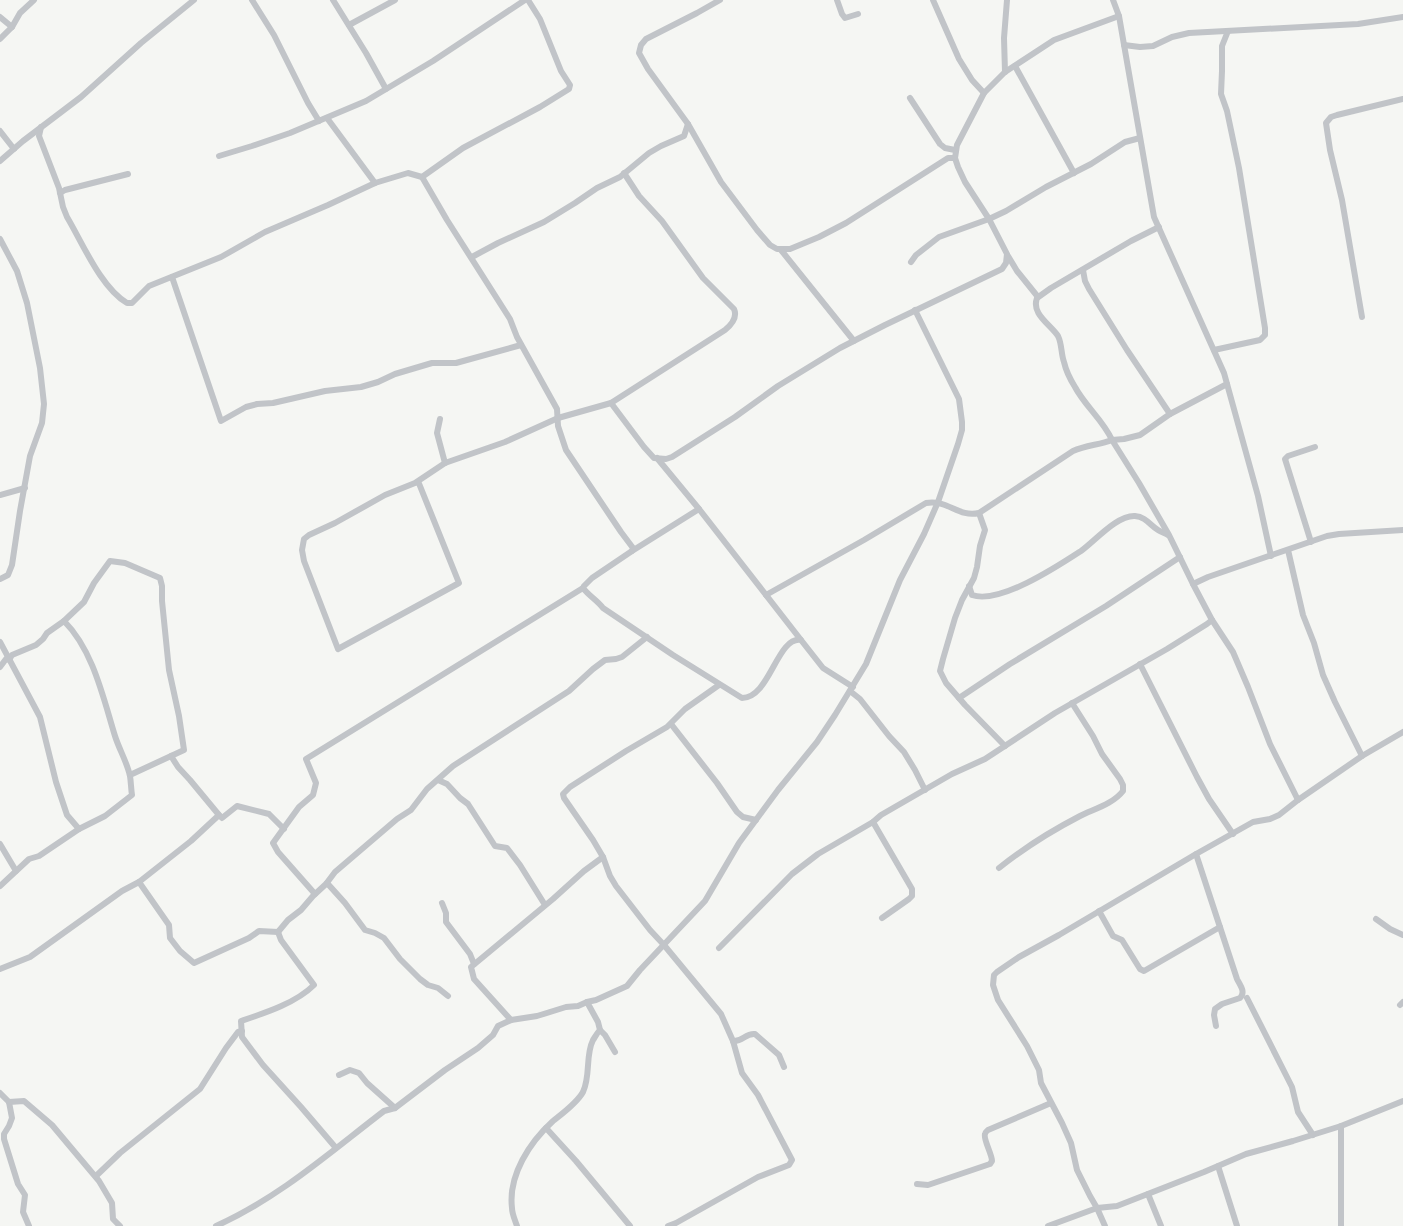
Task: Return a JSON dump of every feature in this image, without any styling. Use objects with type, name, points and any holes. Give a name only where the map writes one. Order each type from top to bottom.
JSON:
[{"type":"street","points":[[0,39],[12,27],[20,13],[34,0]]},
{"type":"street","points":[[0,161],[14,149],[36,135],[41,127],[81,97],[134,49],[194,0]]},
{"type":"street","points":[[252,0],[274,35],[319,121]]},
{"type":"street","points":[[333,0],[386,89]]},
{"type":"street","points":[[349,24],[395,0]]},
{"type":"street","points":[[36,135],[61,190],[63,208],[67,217],[97,270],[113,293],[127,303],[132,303],[150,286],[221,257],[265,232],[375,183],[408,174],[422,177],[463,148],[540,107],[570,88],[570,85],[561,71],[540,19],[527,0],[433,61],[366,101],[266,142],[219,156]]},
{"type":"street","points":[[837,0],[845,18],[858,14]]},
{"type":"street","points":[[933,0],[959,59],[972,80],[984,92]]},
{"type":"street","points":[[1005,72],[1006,0]]},
{"type":"street","points":[[1113,0],[1119,16],[1154,217],[1224,373],[1258,496],[1271,556]]},
{"type":"street","points":[[715,1],[697,13],[646,39],[640,48],[640,56],[688,124],[721,182],[757,230],[773,247],[781,250],[790,249],[826,234],[948,158],[955,158]]},
{"type":"street","points":[[1038,296],[1017,271],[989,219],[965,182],[955,158],[955,150],[984,92],[1005,72],[1059,38],[1119,16]]},
{"type":"street","points":[[0,17],[12,27]]},
{"type":"street","points":[[1124,45],[1140,48],[1153,46],[1189,33],[1358,24],[1403,17]]},
{"type":"street","points":[[1214,350],[1260,340],[1265,335],[1239,168],[1227,111],[1220,94],[1222,46],[1228,31]]},
{"type":"street","points":[[1213,32],[1222,46]]},
{"type":"street","points":[[1015,66],[1074,173]]},
{"type":"street","points":[[910,98],[940,144],[945,148],[955,150]]},
{"type":"street","points":[[1362,317],[1342,200],[1330,150],[1326,123],[1331,117],[1336,115],[1403,99]]},
{"type":"street","points":[[328,118],[375,183]]},
{"type":"street","points":[[472,257],[544,222],[575,204],[597,188],[624,173],[649,153],[684,136],[688,124]]},
{"type":"street","points":[[0,131],[14,149]]},
{"type":"street","points":[[684,136],[700,146]]},
{"type":"street","points":[[911,262],[916,255],[939,237],[1006,211],[1046,186],[1091,164],[1125,142],[1140,138]]},
{"type":"street","points":[[418,481],[459,583],[338,649],[304,561],[302,550],[304,539],[380,498],[418,481],[445,463],[505,442],[558,418],[611,403],[725,330],[734,318],[734,309],[703,278],[662,221],[639,196],[624,173]]},
{"type":"street","points":[[61,190],[128,174]]},
{"type":"street","points":[[422,177],[446,220],[472,257],[510,319],[521,345],[557,409],[558,426],[566,450],[633,548],[632,551]]},
{"type":"street","points":[[1159,227],[1131,241],[1038,296],[1036,310],[1058,336],[1064,362],[1074,386],[1104,426],[1139,483],[1169,535],[1212,620],[1232,652],[1270,744],[1298,800]]},
{"type":"street","points":[[0,239],[17,271],[27,304],[40,368],[44,404],[42,423],[30,456],[12,565],[8,575],[0,579]]},
{"type":"street","points":[[781,250],[854,341]]},
{"type":"street","points":[[611,403],[654,458],[666,459],[672,457],[778,386],[854,341],[1002,269],[1006,263],[1007,254]]},
{"type":"street","points":[[1002,269],[1017,271]]},
{"type":"street","points":[[1083,270],[1084,281],[1088,289],[1170,414]]},
{"type":"street","points":[[172,277],[221,421],[246,407],[257,404],[273,403],[325,391],[361,387],[432,363],[456,363],[521,345]]},
{"type":"street","points":[[216,1226],[260,1204],[289,1185],[384,1111],[395,1108],[445,1070],[478,1048],[493,1035],[498,1026],[511,1020],[578,1006],[627,986],[705,901],[739,843],[817,742],[852,689],[866,664],[900,580],[938,502],[958,444],[962,422],[959,399],[915,310]]},
{"type":"street","points":[[766,595],[926,503],[938,502],[963,513],[979,513],[1073,451],[1082,447],[1100,445],[1112,440],[1124,439],[1140,434],[1170,414],[1227,384]]},
{"type":"street","points":[[440,419],[437,433],[445,463]]},
{"type":"street","points":[[1311,542],[1285,459],[1288,456],[1315,447]]},
{"type":"street","points":[[657,458],[824,668],[852,689],[904,752],[916,770],[925,790]]},
{"type":"street","points":[[0,495],[25,488]]},
{"type":"street","points":[[932,512],[948,506]]},
{"type":"street","points":[[315,894],[278,852],[273,843],[299,807],[313,794],[316,783],[306,759],[583,588],[592,578],[699,509]]},
{"type":"street","points":[[979,513],[984,527],[984,534],[977,567],[955,618],[940,671],[946,683],[1005,746]]},
{"type":"street","points":[[969,586],[972,595],[992,596],[1032,581],[1081,551],[1126,517],[1144,518],[1157,530],[1169,535]]},
{"type":"street","points":[[1193,584],[1208,576],[1339,534],[1403,530]]},
{"type":"street","points":[[1288,550],[1303,615],[1314,643],[1323,675],[1362,756]]},
{"type":"street","points":[[959,698],[1010,664],[1106,606],[1180,557]]},
{"type":"street","points":[[0,667],[12,655],[36,645],[84,602],[110,561],[125,563],[143,569],[160,578],[169,670],[184,750],[130,775]]},
{"type":"street","points":[[583,588],[603,608],[742,698],[749,698],[757,692],[788,645],[795,640],[801,640]]},
{"type":"street","points":[[719,948],[748,917],[799,869],[818,854],[952,774],[985,759],[1072,703],[1167,649],[1212,620]]},
{"type":"street","points":[[0,886],[29,859],[39,856],[79,829],[105,816],[132,795],[130,775],[116,741],[90,661],[78,638],[64,621]]},
{"type":"street","points":[[278,932],[288,920],[328,883],[335,872],[411,810],[427,789],[453,766],[569,691],[605,660],[616,660],[622,657],[647,637]]},
{"type":"street","points":[[0,642],[40,717],[56,782],[67,815],[79,829]]},
{"type":"street","points":[[1140,664],[1196,777],[1233,834]]},
{"type":"street","points":[[668,1226],[758,1177],[789,1165],[792,1160],[758,1095],[742,1073],[733,1041],[718,1008],[638,916],[613,881],[603,857],[593,840],[563,796],[564,792],[671,724],[685,710],[719,684]]},
{"type":"street","points":[[999,868],[1039,839],[1117,797],[1123,791],[1120,779],[1102,754],[1072,703]]},
{"type":"street","points":[[671,724],[737,812],[743,818],[756,820]]},
{"type":"street","points":[[1105,1226],[1077,1170],[1071,1143],[1042,1083],[1039,1070],[1027,1046],[998,1000],[993,985],[994,975],[1019,957],[1253,822],[1270,819],[1279,815],[1362,756],[1403,732]]},
{"type":"street","points":[[171,756],[178,767],[222,818],[237,806],[269,814],[284,829]]},
{"type":"street","points":[[438,780],[447,784],[454,793],[468,804],[495,846],[506,848],[520,865],[546,905]]},
{"type":"street","points":[[0,970],[30,956],[122,891],[139,882],[219,815]]},
{"type":"street","points":[[874,822],[912,889],[910,899],[882,918]]},
{"type":"street","points":[[0,844],[16,871]]},
{"type":"street","points":[[1196,854],[1243,992],[1240,998],[1222,1004],[1215,1010],[1216,1026]]},
{"type":"street","points":[[511,1020],[474,979],[471,967],[603,857]]},
{"type":"street","points":[[139,882],[169,925],[170,938],[180,951],[194,963],[250,938],[259,930],[278,932]]},
{"type":"street","points":[[328,883],[365,930],[384,938],[400,959],[420,979],[433,988],[438,988],[448,996]]},
{"type":"street","points":[[442,903],[446,914],[446,922],[470,954],[474,964]]},
{"type":"street","points":[[1098,911],[1113,936],[1122,940],[1140,969],[1144,972],[1220,927]]},
{"type":"street","points":[[1376,919],[1403,935]]},
{"type":"street","points":[[278,932],[281,940],[314,985],[306,993],[298,997],[265,1013],[241,1021],[242,1036],[263,1065],[336,1148]]},
{"type":"street","points":[[1247,998],[1292,1088],[1298,1112],[1313,1135]]},
{"type":"street","points":[[587,1002],[598,1022],[600,1030],[615,1052]]},
{"type":"street","points":[[517,1226],[512,1210],[511,1194],[514,1178],[529,1148],[538,1135],[582,1094],[587,1081],[592,1041],[600,1030]]},
{"type":"street","points":[[96,1176],[120,1153],[200,1089],[226,1048],[238,1032],[242,1031]]},
{"type":"street","points":[[733,1041],[739,1041],[749,1034],[755,1034],[779,1055],[784,1066]]},
{"type":"street","points":[[339,1075],[350,1070],[359,1073],[367,1083],[395,1108]]},
{"type":"street","points":[[0,1093],[9,1102],[12,1118],[4,1134],[4,1139],[18,1184],[25,1195],[23,1212],[29,1226]]},
{"type":"street","points":[[9,1102],[24,1101],[52,1125],[96,1176],[112,1203],[113,1219],[120,1226]]},
{"type":"street","points":[[1048,1226],[1097,1208],[1117,1206],[1246,1154],[1293,1142],[1342,1126],[1403,1101]]},
{"type":"street","points":[[918,1184],[928,1185],[990,1164],[992,1156],[985,1138],[988,1130],[1052,1103]]},
{"type":"street","points":[[1341,1226],[1342,1126]]},
{"type":"street","points":[[546,1128],[576,1160],[630,1226]]},
{"type":"street","points":[[1218,1166],[1236,1226]]},
{"type":"street","points":[[1148,1194],[1161,1226]]}]
